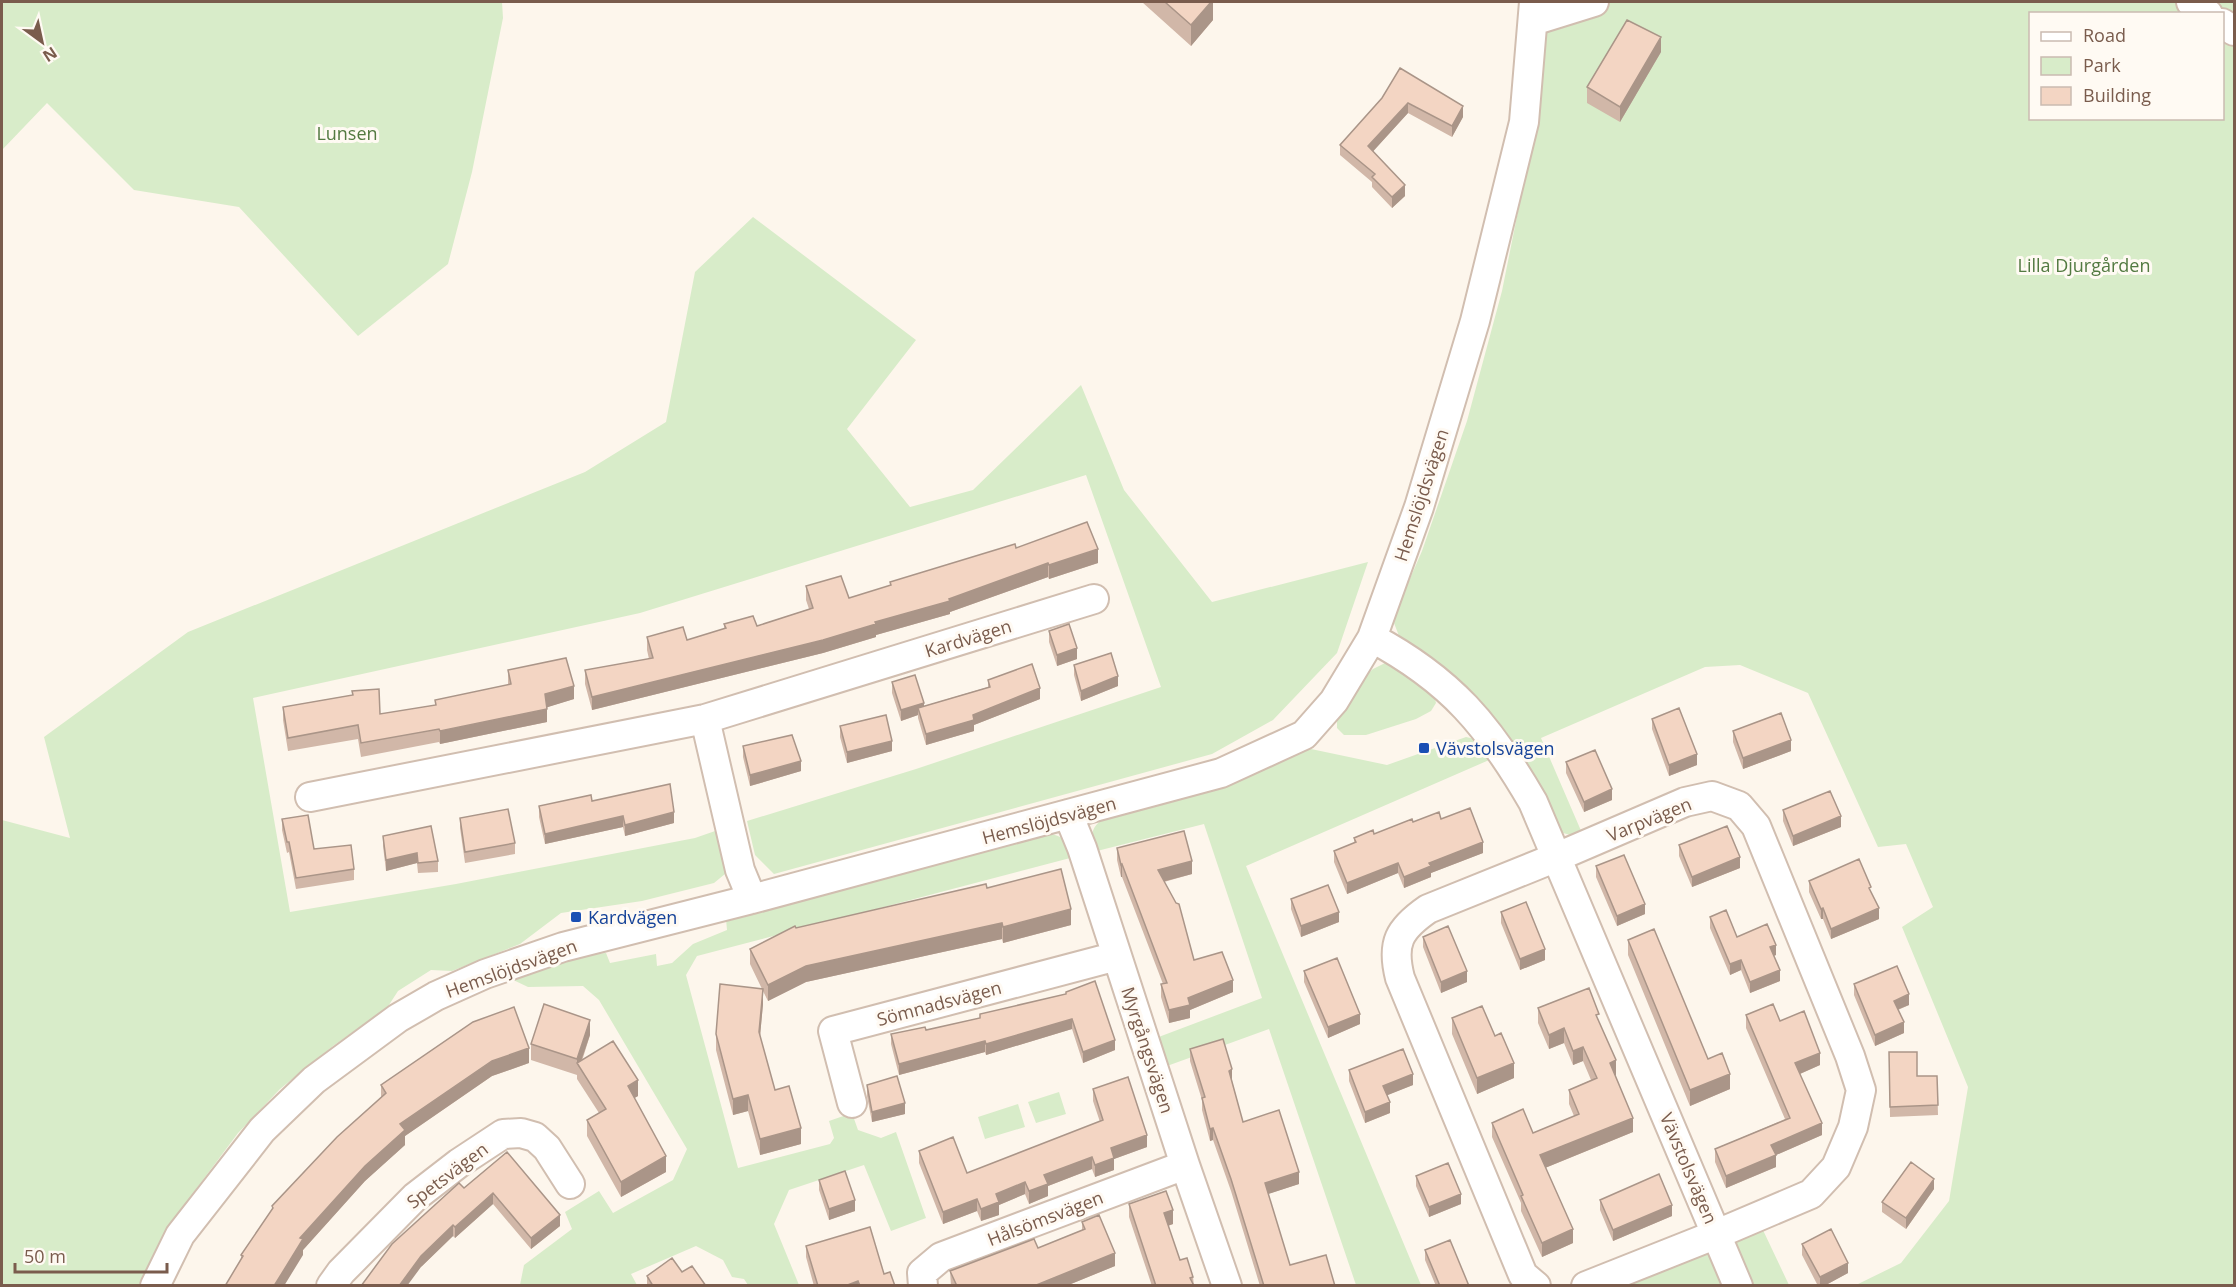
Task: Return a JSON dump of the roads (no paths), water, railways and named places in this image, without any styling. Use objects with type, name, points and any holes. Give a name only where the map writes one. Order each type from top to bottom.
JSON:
[{"type":"street","points":[[1534,11],[1594,2]]},
{"type":"street","points":[[2191,2],[2205,12]]},
{"type":"street","name":"Hemslöjdsvägen","points":[[155,1286],[180,1235],[262,1130],[314,1080],[398,1018],[436,996],[485,974],[563,947],[752,899],[1221,773],[1304,735],[1334,701],[1372,638],[1419,507],[1475,321],[1524,122],[1534,11]]},
{"type":"street","name":"Kardvägen","points":[[310,797],[705,718],[1094,599]]},
{"type":"street","name":"Vävstolsvägen","points":[[1372,638],[1401,653],[1452,692],[1483,725],[1508,759],[1533,802],[1738,1286]]},
{"type":"street","points":[[705,718],[740,870],[752,899]]},
{"type":"street","name":"Varpvägen","points":[[1536,1286],[1523,1275],[1400,978],[1395,959],[1398,942],[1405,928],[1414,918],[1428,909],[1557,857],[1685,801],[1712,796],[1739,806],[1756,826],[1850,1056],[1861,1090],[1853,1127],[1836,1167],[1811,1194],[1586,1286]]},
{"type":"street","name":"Myrgångsvägen","points":[[1068,814],[1082,848],[1185,1165],[1227,1286]]},
{"type":"street","name":"Sömnadsvägen","points":[[852,1103],[833,1032],[1117,956]]},
{"type":"street","name":"Spetsvägen","points":[[331,1286],[340,1272],[415,1197],[459,1162],[504,1134],[521,1133],[535,1137],[547,1148],[570,1184]]},
{"type":"street","name":"Hålsömsvägen","points":[[923,1286],[922,1273],[941,1257],[1185,1165]]},
{"type":"place","name":"Vävstolsvägen","points":[[1424,748]]},
{"type":"place","name":"Kardvägen","points":[[576,917]]},
{"type":"park label","name":"Lunsen","points":[[347,133]]},
{"type":"park label","name":"Lilla Djurgården","points":[[2084,265]]}]
